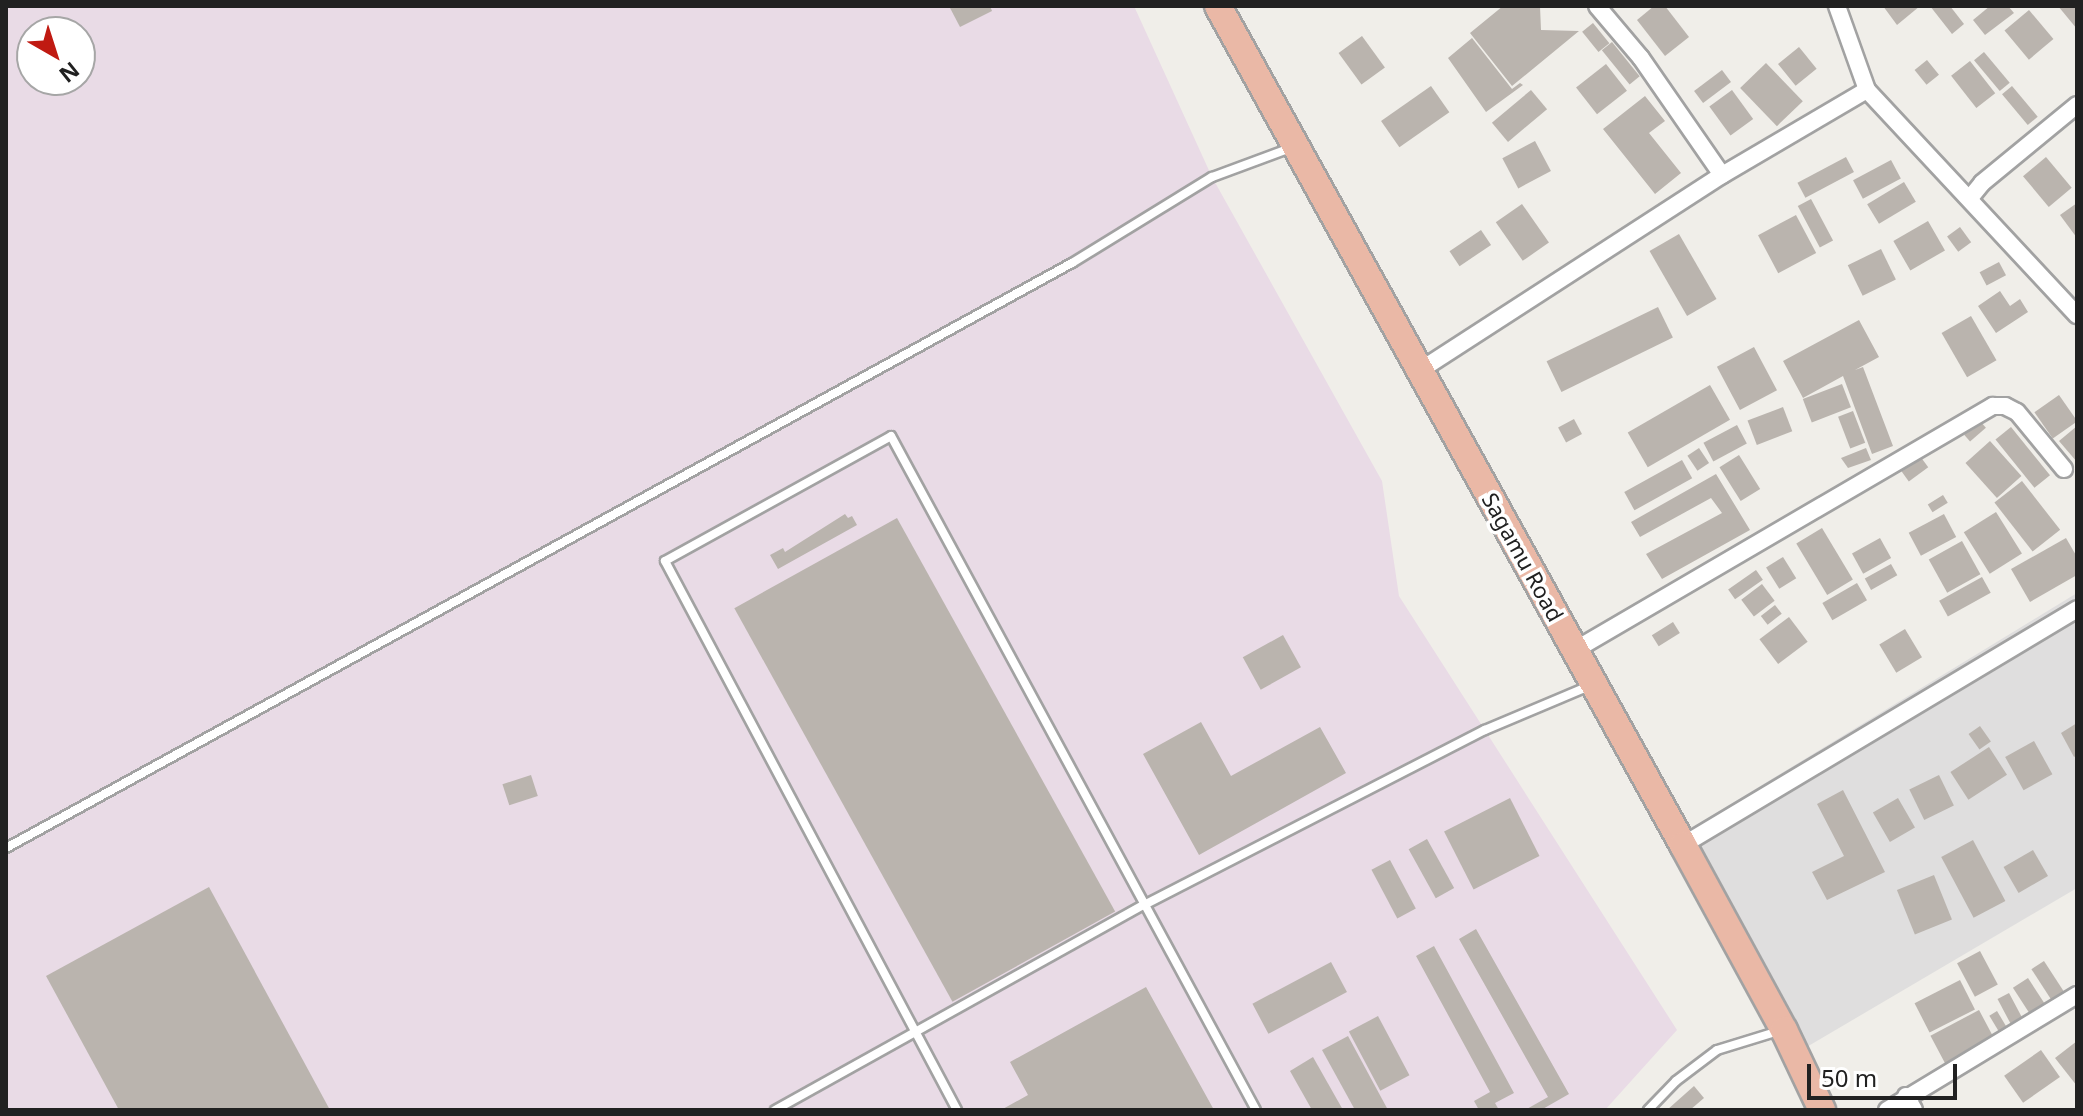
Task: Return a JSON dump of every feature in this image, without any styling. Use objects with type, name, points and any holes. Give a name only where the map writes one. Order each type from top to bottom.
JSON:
[{"type":"highway","name":"Sagamu Road","points":[[1218,6],[1683,845],[1784,1030],[1822,1110]]},
{"type":"street","points":[[1597,6],[1641,58],[1722,175]]},
{"type":"street","points":[[1839,7],[1867,90],[2077,315]]},
{"type":"street","points":[[1419,371],[1722,175],[1867,90]]},
{"type":"street","points":[[1970,198],[1982,183],[2077,105]]},
{"type":"street","points":[[1575,650],[1993,406],[2005,406],[2017,412],[2064,469]]},
{"type":"street","points":[[1683,845],[2077,609]]},
{"type":"street","points":[[1887,1110],[1910,1103],[2077,995]]},
{"type":"lane","points":[[6,848],[1030,286],[1212,177],[1295,147]]},
{"type":"lane","points":[[957,1110],[665,561],[891,436],[1256,1110]]},
{"type":"lane","points":[[775,1110],[1144,905],[1485,730],[1594,684]]},
{"type":"lane","points":[[1648,1110],[1676,1081],[1717,1050],[1784,1030]]},
{"type":"shaded area","points":[[6,6],[1134,6],[1212,177],[1382,481],[1399,596],[1677,1030],[1605,1110],[6,1110]]},
{"type":"shaded area","points":[[2077,593],[2077,888],[1805,1048],[1690,829]]},
{"type":"building","points":[[949,6],[990,6],[992,11],[960,27]]},
{"type":"building","points":[[1503,6],[1540,6],[1541,30],[1579,31],[1512,86],[1470,33]]},
{"type":"building","points":[[1654,6],[1665,6],[1689,37],[1665,56],[1637,20]]},
{"type":"building","points":[[1883,6],[1920,6],[1897,25]]},
{"type":"building","points":[[1930,6],[1950,6],[1964,24],[1952,34]]},
{"type":"building","points":[[1990,6],[2008,6],[2014,13],[1985,35],[1973,20]]},
{"type":"building","points":[[2058,6],[2077,6],[2077,29]]},
{"type":"building","points":[[2029,10],[2053,39],[2029,60],[2004,31]]},
{"type":"building","points":[[1593,23],[1609,43],[1598,52],[1582,32]]},
{"type":"building","points":[[1362,36],[1385,68],[1361,85],[1339,53]]},
{"type":"building","points":[[1472,38],[1512,89],[1520,83],[1523,85],[1486,112],[1448,58]]},
{"type":"building","points":[[1612,42],[1640,76],[1630,84],[1602,50]]},
{"type":"building","points":[[1799,47],[1817,69],[1796,86],[1778,64]]},
{"type":"building","points":[[1984,52],[2010,83],[2000,91],[1974,60]]},
{"type":"building","points":[[1927,60],[1939,75],[1927,85],[1915,70]]},
{"type":"building","points":[[1970,61],[1995,93],[1976,108],[1951,76]]},
{"type":"building","points":[[1766,63],[1803,101],[1777,126],[1740,88]]},
{"type":"building","points":[[1606,64],[1627,91],[1597,114],[1576,87]]},
{"type":"building","points":[[1722,70],[1731,82],[1703,103],[1694,91]]},
{"type":"building","points":[[1431,86],[1449,112],[1399,147],[1381,121]]},
{"type":"building","points":[[2012,86],[2038,117],[2028,125],[2002,94]]},
{"type":"building","points":[[1531,90],[1547,109],[1508,142],[1492,123]]},
{"type":"building","points":[[1732,90],[1753,119],[1731,136],[1709,106]]},
{"type":"building","points":[[1645,96],[1665,121],[1649,133],[1681,173],[1655,194],[1603,129]]},
{"type":"building","points":[[1535,141],[1551,171],[1518,188],[1502,158]]},
{"type":"building","points":[[1846,157],[1854,172],[1805,198],[1797,183]]},
{"type":"building","points":[[2046,157],[2072,188],[2049,207],[2023,176]]},
{"type":"building","points":[[1891,160],[1901,179],[1863,199],[1853,180]]},
{"type":"building","points":[[1904,182],[1916,202],[1879,224],[1867,204]]},
{"type":"building","points":[[1811,199],[1833,240],[1820,248],[1798,206]]},
{"type":"building","points":[[2077,203],[2077,238],[2060,215]]},
{"type":"building","points":[[1522,204],[1549,243],[1523,261],[1496,222]]},
{"type":"building","points":[[1796,215],[1816,253],[1778,273],[1758,235]]},
{"type":"building","points":[[1928,221],[1945,250],[1910,270],[1893,241]]},
{"type":"building","points":[[1960,227],[1971,242],[1958,252],[1947,236]]},
{"type":"building","points":[[1481,230],[1491,245],[1460,266],[1449,251]]},
{"type":"building","points":[[1679,234],[1716,299],[1687,316],[1650,251]]},
{"type":"building","points":[[1881,249],[1896,280],[1863,296],[1848,265]]},
{"type":"building","points":[[1999,262],[2006,275],[1987,286],[1980,272]]},
{"type":"building","points":[[2000,291],[2010,306],[2020,299],[2028,312],[1996,333],[1978,306]]},
{"type":"building","points":[[1658,307],[1673,338],[1561,392],[1547,361]]},
{"type":"building","points":[[1971,316],[1996,360],[1967,377],[1942,333]]},
{"type":"building","points":[[1859,320],[1879,357],[1855,370],[1863,367],[1893,446],[1872,454],[1843,376],[1803,398],[1783,361]]},
{"type":"building","points":[[1754,347],[1777,390],[1740,410],[1717,367]]},
{"type":"building","points":[[1842,384],[1851,407],[1812,422],[1803,399]]},
{"type":"building","points":[[1710,385],[1730,420],[1648,467],[1628,432]]},
{"type":"building","points":[[2059,395],[2077,421],[2053,438],[2034,412]]},
{"type":"building","points":[[1783,407],[1792,431],[1757,445],[1748,421]]},
{"type":"building","points":[[1853,411],[1865,443],[1850,448],[1838,417]]},
{"type":"building","points":[[1574,419],[1582,434],[1566,442],[1558,427]]},
{"type":"building","points":[[1980,421],[1986,428],[1970,442],[1964,435]]},
{"type":"building","points":[[1737,425],[1747,444],[1713,461],[1703,443]]},
{"type":"building","points":[[2077,426],[2077,462],[2059,441]]},
{"type":"building","points":[[2011,427],[2050,475],[2034,488],[1995,440]]},
{"type":"building","points":[[1990,441],[2021,476],[1997,498],[1965,463]]},
{"type":"building","points":[[1699,448],[1709,463],[1697,471],[1687,456]]},
{"type":"building","points":[[1866,448],[1871,460],[1848,468],[1841,458]]},
{"type":"building","points":[[1739,455],[1760,489],[1741,501],[1719,467]]},
{"type":"building","points":[[1920,456],[1928,467],[1909,481],[1901,470]]},
{"type":"building","points":[[1682,460],[1692,478],[1634,510],[1624,492]]},
{"type":"building","points":[[1716,474],[1750,530],[1662,579],[1646,554],[1722,513],[1711,498],[1640,537],[1631,522]]},
{"type":"building","points":[[2022,481],[2060,530],[2033,551],[1994,503]]},
{"type":"building","points":[[1943,495],[1948,503],[1933,512],[1928,505]]},
{"type":"building","points":[[1996,512],[2022,554],[1990,574],[1964,532]]},
{"type":"building","points":[[845,514],[848,518],[852,516],[857,525],[778,569],[770,555],[783,548],[785,552]]},
{"type":"building","points":[[1944,514],[1956,537],[1921,556],[1909,533]]},
{"type":"building","points":[[897,518],[1115,912],[952,1002],[734,608]]},
{"type":"building","points":[[1822,528],[1853,579],[1827,595],[1796,543]]},
{"type":"building","points":[[1880,538],[1891,558],[1863,574],[1852,554]]},
{"type":"building","points":[[2066,538],[2077,557],[2077,575],[2030,602],[2011,569]]},
{"type":"building","points":[[1962,541],[1980,574],[1947,593],[1929,559]]},
{"type":"building","points":[[1783,557],[1796,578],[1779,589],[1766,568]]},
{"type":"building","points":[[1891,564],[1897,575],[1871,590],[1865,579]]},
{"type":"building","points":[[1756,570],[1763,580],[1735,599],[1728,590]]},
{"type":"building","points":[[1982,577],[1991,593],[1948,616],[1939,601]]},
{"type":"building","points":[[1857,583],[1867,600],[1832,620],[1822,603]]},
{"type":"building","points":[[1762,584],[1775,601],[1754,616],[1741,600]]},
{"type":"building","points":[[1775,605],[1782,614],[1768,625],[1761,616]]},
{"type":"building","points":[[1789,617],[1808,642],[1778,664],[1759,639]]},
{"type":"building","points":[[1673,622],[1680,633],[1659,646],[1652,635]]},
{"type":"building","points":[[1905,629],[1922,657],[1896,673],[1879,644]]},
{"type":"building","points":[[1283,635],[1301,667],[1261,690],[1243,657]]},
{"type":"building","points":[[1201,722],[1231,776],[1320,727],[1346,773],[1199,855],[1143,754]]},
{"type":"building","points":[[2077,723],[2077,755],[2074,757],[2061,733]]},
{"type":"building","points":[[1980,726],[1991,742],[1979,750],[1969,734]]},
{"type":"building","points":[[2034,741],[2052,774],[2024,790],[2005,757]]},
{"type":"building","points":[[1989,747],[2007,775],[1968,800],[1950,772]]},
{"type":"building","points":[[531,775],[538,796],[509,805],[502,784]]},
{"type":"building","points":[[1939,775],[1954,806],[1924,820],[1909,789]]},
{"type":"building","points":[[1843,790],[1885,872],[1827,900],[1812,872],[1844,856],[1817,804]]},
{"type":"building","points":[[1510,798],[1540,856],[1474,890],[1444,832]]},
{"type":"building","points":[[1898,798],[1915,827],[1890,842],[1873,812]]},
{"type":"building","points":[[1427,839],[1454,888],[1436,898],[1409,849]]},
{"type":"building","points":[[1973,840],[2005,901],[1974,918],[1941,857]]},
{"type":"building","points":[[2033,850],[2048,876],[2019,893],[2004,867]]},
{"type":"building","points":[[1390,860],[1416,909],[1397,918],[1371,870]]},
{"type":"building","points":[[1934,875],[1952,920],[1915,934],[1897,890]]},
{"type":"building","points":[[209,887],[330,1110],[119,1110],[46,976]]},
{"type":"building","points":[[1476,929],[1569,1094],[1541,1110],[1525,1110],[1548,1097],[1459,939]]},
{"type":"building","points":[[1434,946],[1514,1093],[1495,1103],[1499,1110],[1479,1110],[1474,1101],[1490,1092],[1416,956]]},
{"type":"building","points":[[1980,951],[1998,985],[1975,997],[1957,963]]},
{"type":"building","points":[[2044,961],[2066,995],[2053,1003],[2031,969]]},
{"type":"building","points":[[1331,962],[1347,992],[1268,1034],[1252,1004]]},
{"type":"building","points":[[2028,978],[2048,1009],[2033,1019],[2013,988]]},
{"type":"building","points":[[1960,980],[1975,1009],[1930,1033],[1915,1003]]},
{"type":"building","points":[[1146,987],[1214,1110],[1001,1110],[1028,1095],[1010,1062]]},
{"type":"building","points":[[2009,993],[2024,1021],[2013,1027],[1998,999]]},
{"type":"building","points":[[1979,1010],[1994,1038],[1945,1064],[1930,1036]]},
{"type":"building","points":[[1997,1011],[2011,1034],[2003,1039],[1989,1016]]},
{"type":"building","points":[[1378,1016],[1409,1075],[1380,1091],[1349,1031]]},
{"type":"building","points":[[1348,1036],[1388,1110],[1355,1110],[1322,1050]]},
{"type":"building","points":[[2077,1041],[2077,1086],[2055,1058]]},
{"type":"building","points":[[2041,1050],[2060,1077],[2023,1103],[2004,1076]]},
{"type":"building","points":[[1313,1057],[1343,1110],[1312,1110],[1290,1071]]},
{"type":"building","points":[[1694,1086],[1704,1098],[1690,1110],[1667,1110]]}]
